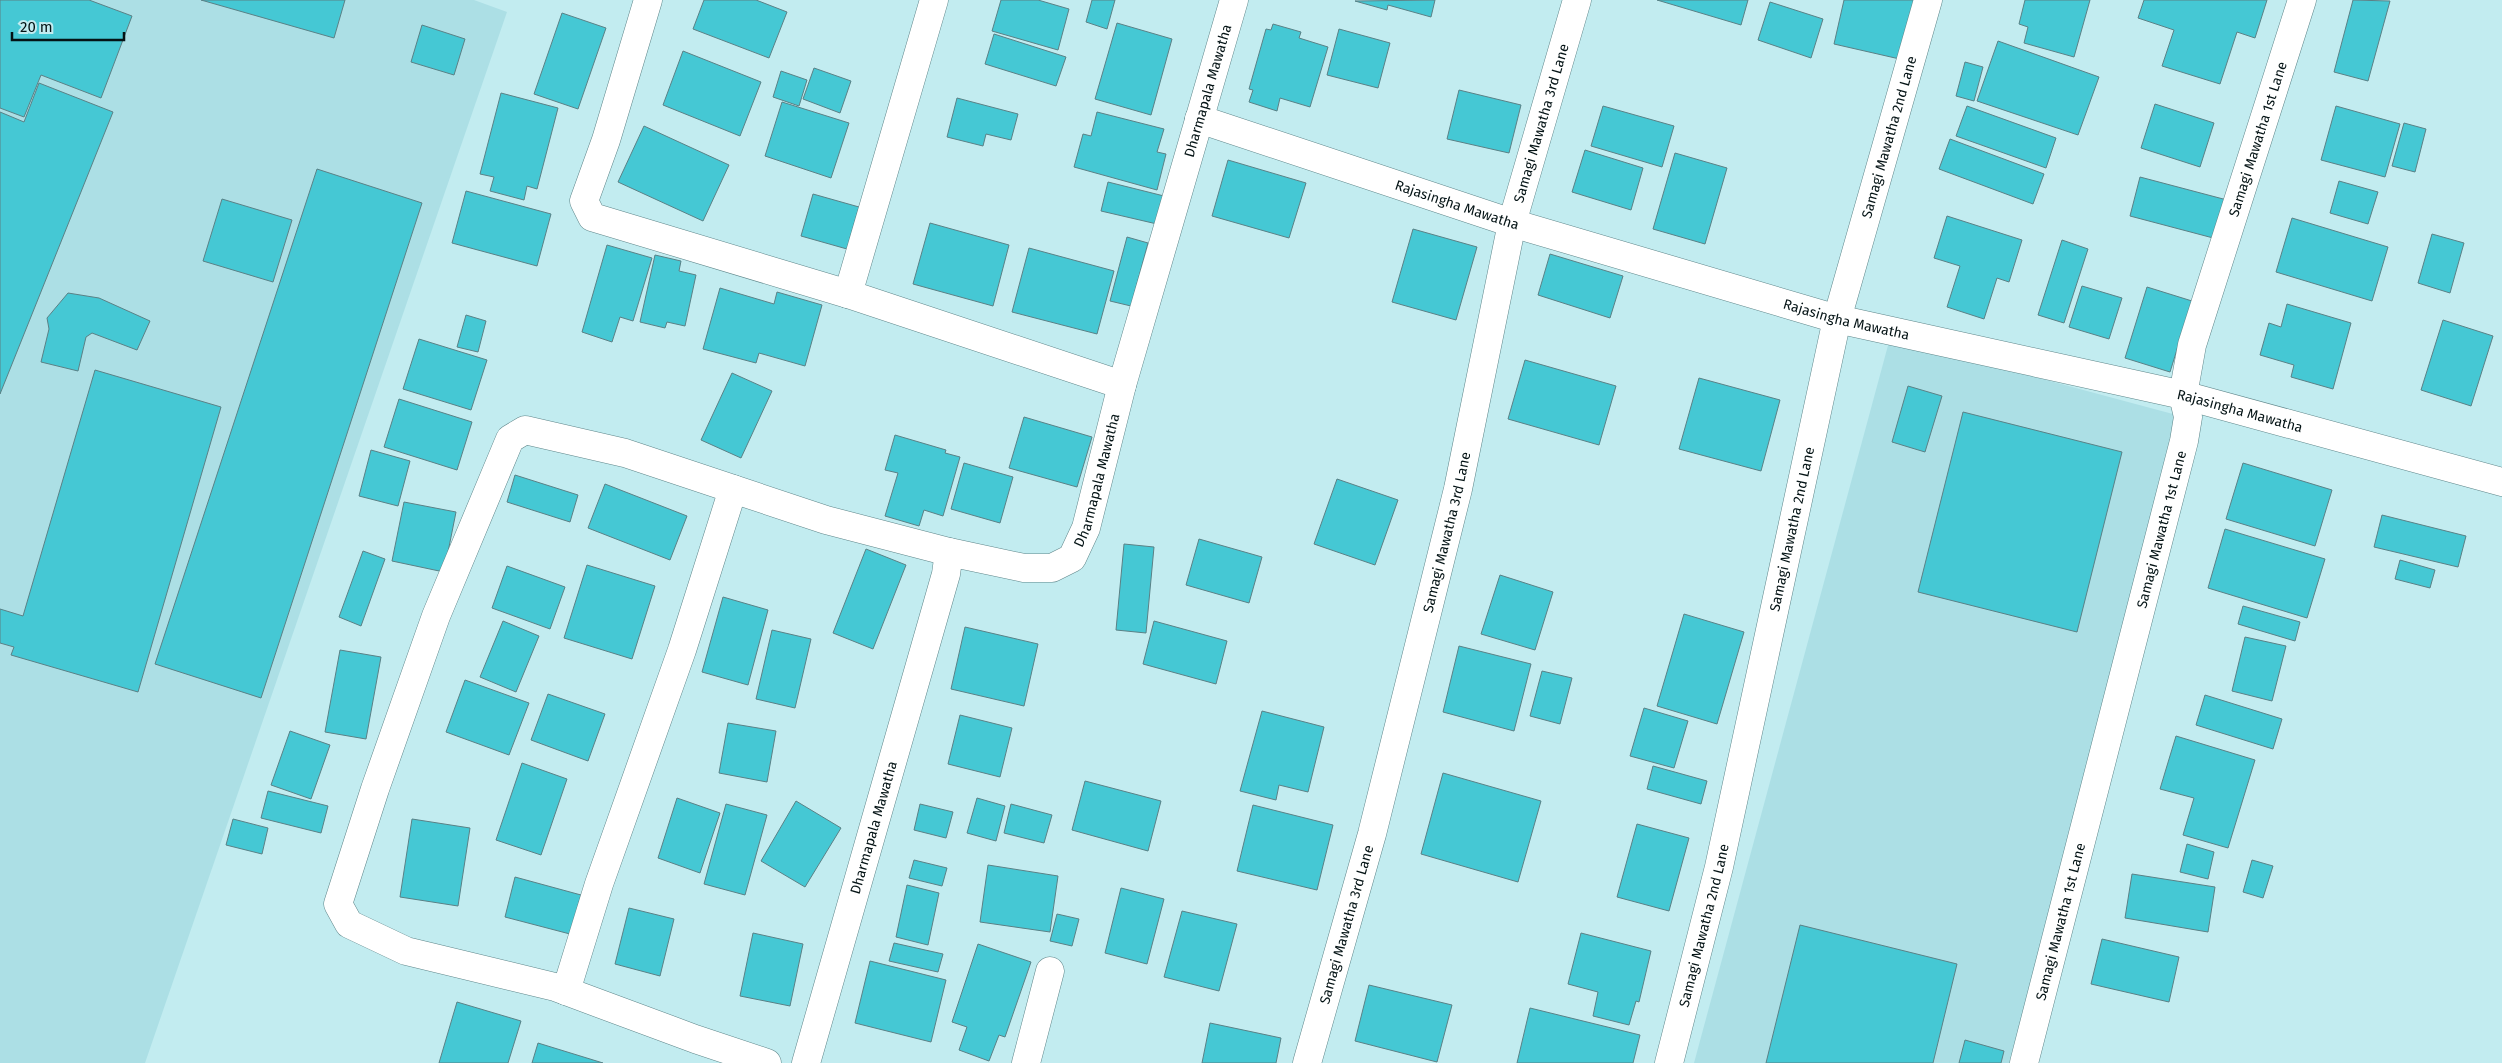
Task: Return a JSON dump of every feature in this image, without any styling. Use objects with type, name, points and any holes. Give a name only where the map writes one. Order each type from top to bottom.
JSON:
[{"type":"street","points":[[648,0],[606,140],[584,201],[592,216],[848,294],[1122,385]]},
{"type":"street","points":[[848,294],[934,0]]},
{"type":"street","name":"Dharmapala Mawatha","points":[[806,1063],[946,574],[949,552],[1024,568],[1052,568],[1072,558],[1086,528],[1122,385],[1234,0]]},
{"type":"street","name":"Samagi Mawatha 3rd Lane","points":[[1308,1063],[1372,834],[1458,489],[1512,224],[1577,0]]},
{"type":"street","name":"Samagi Mawatha 2nd Lane","points":[[1669,1063],[1719,867],[1837,319],[1928,0]]},
{"type":"street","name":"Samagi Mawatha 1st Lane","points":[[2024,1063],[2184,441],[2188,417],[2183,395],[2192,345],[2302,0]]},
{"type":"street","name":"Rajasingha Mawatha","points":[[1199,120],[1512,224],[1837,319],[2183,395],[2502,482]]},
{"type":"street","points":[[767,1063],[695,1039],[566,991],[406,951],[349,924],[338,904],[375,789],[436,616],[510,439],[525,430],[625,453],[826,520],[949,552]]},
{"type":"street","points":[[566,991],[599,884],[682,650],[733,489]]},
{"type":"street","points":[[1026,1063],[1050,971]]},
{"type":"shaded area","points":[[0,0],[474,0],[507,12],[145,1063],[0,1063]]},
{"type":"shaded area","points":[[1890,338],[2184,417],[2068,847],[2009,1063],[1694,1063]]},
{"type":"building","points":[[0,0],[89,0],[132,16],[101,98],[41,75],[24,117],[0,108]]},
{"type":"building","points":[[201,0],[345,0],[334,38]]},
{"type":"building","points":[[704,0],[756,0],[787,12],[769,58],[693,29]]},
{"type":"building","points":[[1001,0],[1038,0],[1069,9],[1058,50],[992,31]]},
{"type":"building","points":[[1092,0],[1115,0],[1107,29],[1086,22]]},
{"type":"building","points":[[1435,0],[1431,17],[1388,5],[1387,10],[1355,1]]},
{"type":"building","points":[[1657,0],[1748,0],[1741,25]]},
{"type":"building","points":[[1844,0],[1917,0],[1904,60],[1834,44]]},
{"type":"building","points":[[2025,0],[2090,0],[2074,57],[2024,43],[2028,27],[2019,24]]},
{"type":"building","points":[[2144,0],[2267,0],[2255,38],[2237,32],[2220,84],[2162,66],[2174,30],[2138,18]]},
{"type":"building","points":[[2353,0],[2390,1],[2368,81],[2334,72]]},
{"type":"building","points":[[1770,2],[1823,19],[1811,58],[1758,40]]},
{"type":"building","points":[[562,13],[606,28],[578,109],[534,94]]},
{"type":"building","points":[[1117,23],[1172,39],[1151,115],[1095,99]]},
{"type":"building","points":[[1273,24],[1301,32],[1299,38],[1328,47],[1310,107],[1280,98],[1277,111],[1249,102],[1253,90],[1249,89],[1266,29],[1271,30]]},
{"type":"building","points":[[422,25],[465,39],[454,75],[411,62]]},
{"type":"building","points":[[1339,29],[1390,43],[1378,88],[1327,75]]},
{"type":"building","points":[[994,34],[1066,57],[1056,86],[985,64]]},
{"type":"building","points":[[1998,41],[2099,77],[2078,135],[1977,101]]},
{"type":"building","points":[[683,51],[761,82],[740,136],[663,105]]},
{"type":"building","points":[[1965,62],[1983,67],[1974,101],[1956,96]]},
{"type":"building","points":[[814,68],[851,81],[840,113],[803,99]]},
{"type":"building","points":[[781,71],[807,80],[799,106],[773,97]]},
{"type":"building","points":[[39,83],[113,112],[0,394],[0,112],[24,122]]},
{"type":"building","points":[[1459,90],[1521,105],[1509,153],[1447,139]]},
{"type":"building","points":[[501,93],[558,108],[537,189],[527,186],[524,200],[490,191],[494,177],[480,174]]},
{"type":"building","points":[[957,98],[1018,114],[1011,140],[986,134],[983,146],[947,137]]},
{"type":"building","points":[[782,102],[849,123],[831,178],[765,156]]},
{"type":"building","points":[[2155,104],[2214,123],[2200,167],[2141,148]]},
{"type":"building","points":[[1603,106],[1674,126],[1662,167],[1591,146]]},
{"type":"building","points":[[1967,106],[2056,138],[2046,168],[1956,136]]},
{"type":"building","points":[[2336,106],[2400,124],[2385,177],[2321,160]]},
{"type":"building","points":[[1097,112],[1164,129],[1157,152],[1166,154],[1157,190],[1074,167],[1083,134],[1091,136]]},
{"type":"building","points":[[2404,123],[2426,129],[2415,172],[2392,166]]},
{"type":"building","points":[[644,126],[729,165],[703,221],[618,182]]},
{"type":"building","points":[[1950,139],[2044,174],[2033,204],[1939,169]]},
{"type":"building","points":[[1585,150],[1643,168],[1631,210],[1572,192]]},
{"type":"building","points":[[1675,153],[1727,168],[1705,244],[1653,229]]},
{"type":"building","points":[[1228,160],[1306,183],[1289,238],[1212,216]]},
{"type":"building","points":[[317,169],[422,203],[261,698],[155,664]]},
{"type":"building","points":[[2140,177],[2227,200],[2217,239],[2130,216]]},
{"type":"building","points":[[2339,181],[2378,192],[2368,224],[2330,213]]},
{"type":"building","points":[[1108,182],[1164,196],[1157,224],[1101,211]]},
{"type":"building","points":[[466,191],[551,214],[537,266],[452,243]]},
{"type":"building","points":[[813,194],[859,207],[847,249],[801,236]]},
{"type":"building","points":[[222,199],[292,220],[273,282],[203,261]]},
{"type":"building","points":[[1947,216],[2022,240],[2009,282],[1997,278],[1984,319],[1947,307],[1960,266],[1934,258]]},
{"type":"building","points":[[2292,218],[2388,247],[2372,301],[2276,272]]},
{"type":"building","points":[[930,223],[1009,245],[993,306],[913,284]]},
{"type":"building","points":[[1413,229],[1477,247],[1456,320],[1392,302]]},
{"type":"building","points":[[2432,234],[2464,243],[2450,293],[2418,283]]},
{"type":"building","points":[[1127,237],[1148,243],[1131,306],[1110,301]]},
{"type":"building","points":[[2062,240],[2088,249],[2064,323],[2038,315]]},
{"type":"building","points":[[607,245],[652,258],[633,321],[620,317],[612,342],[582,332]]},
{"type":"building","points":[[1029,248],[1114,271],[1097,334],[1012,312]]},
{"type":"building","points":[[1550,254],[1623,276],[1610,318],[1538,295]]},
{"type":"building","points":[[655,255],[681,261],[679,271],[696,275],[685,326],[667,322],[665,328],[640,322]]},
{"type":"building","points":[[2082,286],[2122,298],[2109,339],[2069,327]]},
{"type":"building","points":[[2147,287],[2192,301],[2170,372],[2125,358]]},
{"type":"building","points":[[720,288],[774,304],[777,292],[822,305],[805,366],[759,353],[756,363],[703,349]]},
{"type":"building","points":[[68,293],[99,298],[150,321],[137,350],[92,333],[86,337],[78,371],[41,362],[49,329],[47,318]]},
{"type":"building","points":[[2287,304],[2351,323],[2333,389],[2291,377],[2294,365],[2260,355],[2269,323],[2281,327]]},
{"type":"building","points":[[466,315],[486,321],[478,352],[457,347]]},
{"type":"building","points":[[2443,320],[2493,336],[2471,406],[2421,390]]},
{"type":"building","points":[[419,339],[487,360],[471,410],[403,389]]},
{"type":"building","points":[[1525,360],[1616,386],[1599,445],[1508,419]]},
{"type":"building","points":[[95,370],[221,407],[138,692],[11,655],[14,647],[0,643],[0,609],[23,616]]},
{"type":"building","points":[[732,373],[772,391],[741,458],[701,440]]},
{"type":"building","points":[[1699,378],[1780,400],[1761,471],[1679,449]]},
{"type":"building","points":[[1908,386],[1942,396],[1925,452],[1892,442]]},
{"type":"building","points":[[399,399],[472,422],[457,470],[384,447]]},
{"type":"building","points":[[1963,412],[2122,452],[2077,632],[1918,592]]},
{"type":"building","points":[[1024,417],[1092,437],[1077,487],[1009,468]]},
{"type":"building","points":[[895,435],[946,450],[945,453],[960,457],[943,516],[924,510],[919,526],[885,516],[898,473],[885,470]]},
{"type":"building","points":[[371,450],[410,461],[398,506],[359,496]]},
{"type":"building","points":[[964,463],[1013,477],[1000,523],[951,509]]},
{"type":"building","points":[[2243,463],[2332,490],[2315,546],[2226,519]]},
{"type":"building","points":[[515,475],[578,495],[570,522],[507,502]]},
{"type":"building","points":[[1337,479],[1398,500],[1375,565],[1314,544]]},
{"type":"building","points":[[605,484],[687,516],[670,560],[588,528]]},
{"type":"building","points":[[404,502],[456,512],[444,572],[392,561]]},
{"type":"building","points":[[2382,515],[2466,536],[2458,567],[2374,547]]},
{"type":"building","points":[[2225,529],[2325,559],[2307,618],[2208,588]]},
{"type":"building","points":[[1199,539],[1262,557],[1249,603],[1186,585]]},
{"type":"building","points":[[1124,544],[1154,547],[1146,633],[1116,630]]},
{"type":"building","points":[[866,549],[906,565],[873,649],[833,633]]},
{"type":"building","points":[[363,551],[385,559],[361,626],[339,617]]},
{"type":"building","points":[[2400,560],[2435,570],[2430,588],[2395,579]]},
{"type":"building","points":[[587,565],[655,586],[632,659],[564,638]]},
{"type":"building","points":[[507,566],[565,587],[550,629],[492,608]]},
{"type":"building","points":[[1500,575],[1553,592],[1535,650],[1481,634]]},
{"type":"building","points":[[723,597],[768,610],[748,685],[702,672]]},
{"type":"building","points":[[2243,606],[2300,622],[2295,641],[2238,624]]},
{"type":"building","points":[[1684,614],[1744,632],[1717,724],[1657,706]]},
{"type":"building","points":[[503,621],[539,636],[516,692],[480,677]]},
{"type":"building","points":[[1154,621],[1227,641],[1216,684],[1143,664]]},
{"type":"building","points":[[965,627],[1038,644],[1024,706],[951,689]]},
{"type":"building","points":[[772,630],[811,639],[795,708],[756,699]]},
{"type":"building","points":[[2245,637],[2286,646],[2272,701],[2232,691]]},
{"type":"building","points":[[1459,646],[1531,664],[1514,731],[1443,712]]},
{"type":"building","points":[[340,650],[381,657],[366,739],[325,732]]},
{"type":"building","points":[[1542,671],[1572,678],[1560,724],[1530,716]]},
{"type":"building","points":[[465,680],[529,703],[509,755],[446,732]]},
{"type":"building","points":[[548,694],[605,714],[588,761],[531,740]]},
{"type":"building","points":[[2205,695],[2282,719],[2273,749],[2196,725]]},
{"type":"building","points":[[1644,708],[1688,721],[1674,768],[1630,756]]},
{"type":"building","points":[[1262,711],[1324,727],[1308,792],[1279,785],[1276,800],[1240,791]]},
{"type":"building","points":[[960,715],[1012,728],[1000,777],[948,764]]},
{"type":"building","points":[[728,723],[776,731],[767,782],[719,773]]},
{"type":"building","points":[[290,731],[330,745],[311,799],[271,785]]},
{"type":"building","points":[[2176,736],[2255,760],[2228,848],[2183,835],[2194,798],[2160,789]]},
{"type":"building","points":[[522,763],[567,779],[541,855],[496,840]]},
{"type":"building","points":[[1653,766],[1707,781],[1701,804],[1647,789]]},
{"type":"building","points":[[1443,773],[1541,801],[1518,882],[1421,854]]},
{"type":"building","points":[[1085,781],[1161,801],[1148,851],[1072,830]]},
{"type":"building","points":[[268,791],[328,806],[321,833],[261,818]]},
{"type":"building","points":[[677,798],[720,813],[700,873],[658,858]]},
{"type":"building","points":[[977,798],[1005,806],[996,841],[967,833]]},
{"type":"building","points":[[796,801],[841,828],[805,887],[761,861]]},
{"type":"building","points":[[726,804],[767,815],[745,895],[704,884]]},
{"type":"building","points":[[920,804],[953,812],[946,838],[914,830]]},
{"type":"building","points":[[1011,804],[1052,815],[1044,843],[1004,833]]},
{"type":"building","points":[[1253,805],[1333,825],[1317,890],[1237,871]]},
{"type":"building","points":[[233,819],[268,828],[262,854],[226,845]]},
{"type":"building","points":[[412,819],[470,828],[458,906],[400,897]]},
{"type":"building","points":[[1637,824],[1689,838],[1669,911],[1617,897]]},
{"type":"building","points":[[2187,844],[2214,852],[2208,879],[2180,872]]},
{"type":"building","points":[[914,860],[947,868],[942,886],[909,878]]},
{"type":"building","points":[[2252,860],[2273,866],[2263,898],[2243,892]]},
{"type":"building","points":[[988,865],[1058,876],[1050,932],[980,922]]},
{"type":"building","points":[[2132,874],[2215,887],[2208,932],[2125,918]]},
{"type":"building","points":[[515,877],[581,895],[570,934],[505,917]]},
{"type":"building","points":[[907,885],[939,893],[928,945],[896,937]]},
{"type":"building","points":[[1121,888],[1164,899],[1147,964],[1105,953]]},
{"type":"building","points":[[629,908],[674,919],[660,976],[615,964]]},
{"type":"building","points":[[1182,911],[1237,924],[1219,991],[1164,977]]},
{"type":"building","points":[[1057,914],[1079,919],[1072,946],[1050,941]]},
{"type":"building","points":[[1800,925],[1957,964],[1933,1063],[1766,1063]]},
{"type":"building","points":[[753,933],[803,944],[790,1006],[740,996]]},
{"type":"building","points":[[1581,933],[1651,951],[1639,1002],[1636,1001],[1629,1025],[1593,1016],[1598,992],[1568,984]]},
{"type":"building","points":[[2102,939],[2179,957],[2169,1002],[2091,984]]},
{"type":"building","points":[[894,943],[943,954],[938,972],[889,961]]},
{"type":"building","points":[[978,944],[1031,962],[1005,1037],[999,1035],[989,1061],[959,1050],[967,1027],[952,1022]]},
{"type":"building","points":[[870,961],[946,980],[931,1042],[855,1023]]},
{"type":"building","points":[[1369,985],[1452,1005],[1437,1062],[1355,1041]]},
{"type":"building","points":[[457,1002],[521,1021],[508,1063],[439,1063]]},
{"type":"building","points":[[1530,1008],[1640,1035],[1633,1063],[1517,1063]]},
{"type":"building","points":[[1210,1023],[1281,1038],[1276,1063],[1202,1063]]},
{"type":"building","points":[[1965,1040],[2004,1051],[2001,1063],[1959,1063]]},
{"type":"building","points":[[538,1043],[603,1063],[532,1063]]}]
